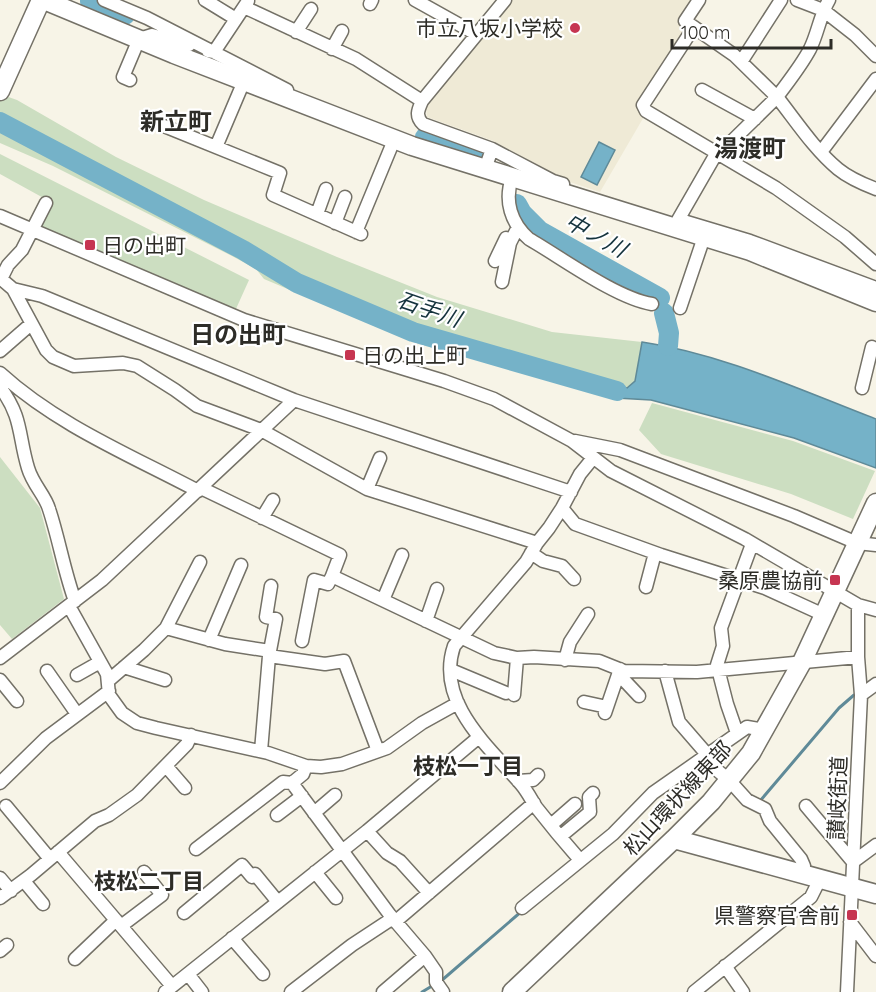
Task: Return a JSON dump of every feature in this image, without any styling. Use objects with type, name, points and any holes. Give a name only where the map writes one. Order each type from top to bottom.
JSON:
[{"type":"street","points":[[1,88],[42,0],[394,140],[875,288]]},
{"type":"street","points":[[104,0],[147,18],[287,89],[291,100]]},
{"type":"street","points":[[205,0],[236,19]]},
{"type":"street","points":[[415,0],[476,34]]},
{"type":"street","points":[[505,0],[422,101],[417,113],[418,120],[423,124],[492,149],[553,181],[750,241],[875,288]]},
{"type":"street","points":[[699,0],[685,21],[734,55],[777,97],[821,152],[839,170],[876,189]]},
{"type":"street","points":[[741,62],[781,0]]},
{"type":"street","points":[[797,0],[826,5],[876,56]]},
{"type":"street","points":[[214,52],[246,3],[296,33],[356,59],[422,101]]},
{"type":"street","points":[[678,219],[716,154],[777,97],[795,73],[810,48],[826,5]]},
{"type":"street","points":[[296,33],[311,9]]},
{"type":"street","points":[[694,27],[643,105],[646,111],[776,188],[844,237],[876,264]]},
{"type":"street","points":[[332,49],[342,31]]},
{"type":"street","points":[[139,39],[152,35],[214,52]]},
{"type":"street","points":[[130,80],[123,77],[139,39]]},
{"type":"street","points":[[821,152],[876,79]]},
{"type":"street","points":[[216,147],[244,81]]},
{"type":"street","points":[[702,90],[755,118]]},
{"type":"street","points":[[164,126],[280,173],[273,195],[359,233],[394,140]]},
{"type":"street","points":[[484,169],[492,149]]},
{"type":"street","points":[[512,178],[507,197],[516,223],[529,239],[633,299],[652,304]]},
{"type":"street","points":[[317,214],[326,189]]},
{"type":"street","points":[[335,223],[345,197]]},
{"type":"street","points":[[46,202],[22,250],[8,266],[1,279],[13,289],[52,357],[66,364],[85,366],[130,364],[158,378],[197,406],[261,430],[367,489],[534,548],[543,561],[562,566],[574,579]]},
{"type":"street","points":[[0,216],[244,320],[444,381],[494,399],[572,441],[611,471],[752,544],[858,605],[876,610]]},
{"type":"street","points":[[495,261],[516,223]]},
{"type":"street","points":[[502,282],[516,223]]},
{"type":"street","points":[[680,308],[704,237]]},
{"type":"street","points":[[13,289],[42,296],[294,400],[571,492]]},
{"type":"street","points":[[0,351],[31,324]]},
{"type":"street","points":[[862,388],[872,347]]},
{"type":"street","points":[[0,373],[37,403],[95,438],[199,490],[340,555],[328,584],[314,580],[302,641]]},
{"type":"street","points":[[0,387],[16,412],[33,483],[49,506],[72,603],[100,662],[109,686],[109,695],[122,713],[137,723],[261,751],[306,766],[321,767],[342,764],[387,748],[422,723],[458,703]]},
{"type":"street","points":[[0,658],[102,580],[294,400]]},
{"type":"street","points":[[572,441],[620,450],[794,516],[861,535],[876,545]]},
{"type":"street","points":[[367,489],[380,458]]},
{"type":"street","points":[[580,860],[466,719],[458,703],[451,670],[451,654],[454,646],[526,562],[562,508],[580,474],[593,458]]},
{"type":"street","points":[[262,518],[273,500]]},
{"type":"street","name":"松山環状線東部","points":[[512,992],[674,839],[751,753],[802,662],[876,503]]},
{"type":"street","points":[[562,508],[575,524],[655,553],[765,588],[824,615]]},
{"type":"street","points":[[737,733],[717,670],[723,646],[721,628],[752,544]]},
{"type":"street","points":[[646,587],[655,553]]},
{"type":"street","points":[[383,600],[402,555]]},
{"type":"street","points":[[0,783],[46,738],[70,721],[109,686],[124,667],[166,628],[200,562]]},
{"type":"street","points":[[209,640],[241,565]]},
{"type":"street","points":[[332,576],[494,653],[517,658],[599,661],[619,674],[639,696]]},
{"type":"street","points":[[261,751],[269,653],[276,619],[266,617],[271,586]]},
{"type":"street","points":[[426,621],[437,589]]},
{"type":"street","name":"讃岐街道","points":[[847,992],[861,695],[858,605]]},
{"type":"street","points":[[565,660],[570,642],[588,614]]},
{"type":"street","points":[[166,628],[209,640],[325,664],[344,661],[378,751]]},
{"type":"street","points":[[584,702],[606,710],[619,674],[624,671],[697,672],[858,657]]},
{"type":"street","points":[[451,670],[510,694],[517,658]]},
{"type":"street","points":[[77,675],[100,662]]},
{"type":"street","points":[[124,667],[165,680]]},
{"type":"street","points":[[48,671],[77,714]]},
{"type":"street","points":[[665,671],[679,722],[708,761],[747,800],[765,809],[770,820],[801,859],[816,891],[783,922],[772,927],[694,992]]},
{"type":"street","points":[[0,680],[16,701]]},
{"type":"street","points":[[861,695],[876,684]]},
{"type":"street","points":[[522,908],[613,834],[653,793],[747,727],[765,730]]},
{"type":"street","points":[[0,878],[5,894],[24,881],[95,821],[109,815],[137,795],[187,744],[191,735]]},
{"type":"street","points":[[6,806],[118,923],[169,989],[367,831],[479,737]]},
{"type":"street","points":[[166,766],[185,788]]},
{"type":"street","points":[[196,849],[283,782],[292,783],[303,774],[306,766]]},
{"type":"street","points":[[518,781],[533,780],[538,775]]},
{"type":"street","points":[[292,783],[394,920],[425,956],[436,972],[436,982],[443,992]]},
{"type":"street","points":[[561,837],[590,812],[589,797],[593,793]]},
{"type":"street","points":[[314,813],[336,795]]},
{"type":"street","points":[[277,815],[302,796]]},
{"type":"street","points":[[291,992],[352,945],[394,920],[429,893],[534,803]]},
{"type":"street","points":[[551,825],[575,804]]},
{"type":"street","points":[[806,806],[854,862],[876,845]]},
{"type":"street","points":[[367,831],[387,853],[400,861],[429,893]]},
{"type":"street","points":[[674,839],[876,894]]},
{"type":"street","points":[[184,912],[242,865],[252,877],[255,874],[278,902]]},
{"type":"street","points":[[75,959],[118,923],[162,895],[144,872]]},
{"type":"street","points":[[315,872],[336,898]]},
{"type":"street","points":[[24,881],[43,904]]},
{"type":"street","points":[[850,922],[876,956]]},
{"type":"street","points":[[232,938],[263,974]]},
{"type":"street","points":[[383,992],[425,956]]},
{"type":"street","points":[[724,966],[743,992]]},
{"type":"street","points":[[188,974],[202,992]]},
{"type":"shaded area","points":[[511,0],[694,0],[679,19],[690,28],[645,115],[600,192],[570,182],[491,140],[427,117],[426,108]]},
{"type":"green space","points":[[0,94],[17,100],[116,157],[204,200],[437,297],[552,332],[642,342],[635,381],[627,388],[594,383],[616,398],[408,340],[264,279],[256,269],[232,256],[53,166],[0,143]]},
{"type":"green space","points":[[0,154],[249,280],[235,311],[36,226],[49,201],[0,174]]},
{"type":"green space","points":[[652,403],[793,441],[875,471],[853,519],[791,494],[661,454],[639,430]]},
{"type":"green space","points":[[0,457],[40,508],[64,599],[12,639],[0,625]]},
{"type":"water","points":[[599,142],[615,150],[597,185],[581,177]]},
{"type":"water","points":[[642,342],[732,364],[876,419],[876,468],[794,438],[651,400],[616,398],[592,382],[627,388],[635,381]]},
{"type":"waterway","name":"中ノ川","points":[[90,1],[125,15]]},
{"type":"waterway","name":"石手川","points":[[0,122],[243,250],[297,283],[413,332],[617,391]]},
{"type":"waterway","name":"中ノ川","points":[[425,137],[475,156]]},
{"type":"waterway","name":"中ノ川","points":[[517,204],[522,213],[540,231],[660,298]]},
{"type":"waterway","name":"中ノ川","points":[[664,313],[669,333],[668,346]]},
{"type":"waterway","points":[[760,801],[839,708],[854,695]]},
{"type":"waterway","points":[[441,981],[522,911]]},
{"type":"waterway","points":[[422,992],[432,986]]},
{"type":"place","name":"市立八坂小学校","points":[[575,28]]},
{"type":"place","name":"日の出町","points":[[90,245]]},
{"type":"place","name":"日の出上町","points":[[350,355]]},
{"type":"place","name":"桑原農協前","points":[[835,580]]},
{"type":"place","name":"県警察官舎前","points":[[852,915]]},
{"type":"district","name":"新立町","points":[[176,121]]},
{"type":"district","name":"湯渡町","points":[[750,148]]},
{"type":"district","name":"日の出町","points":[[238,334]]},
{"type":"district","name":"枝松一丁目","points":[[468,766]]},
{"type":"district","name":"枝松二丁目","points":[[149,881]]}]
